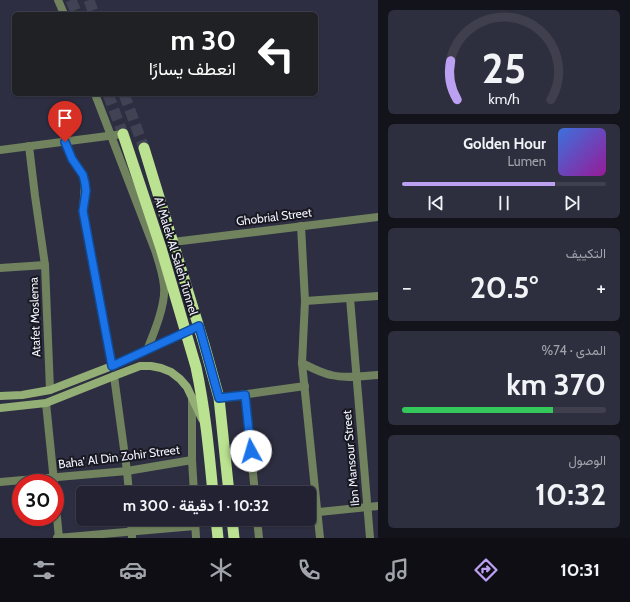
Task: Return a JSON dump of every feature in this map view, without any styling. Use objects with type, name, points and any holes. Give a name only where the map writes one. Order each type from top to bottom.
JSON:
[{"type":"highway","name":"Al Malek Al Saleh Tunnel","points":[[123,134],[196,367],[206,429],[212,486]]},
{"type":"highway","name":"Al Malek Al Saleh Tunnel","points":[[144,148],[216,385],[219,398],[228,486]]},
{"type":"highway","points":[[217,526],[218,538]]},
{"type":"highway","points":[[233,526],[234,538]]},
{"type":"main road","points":[[0,396],[22,395],[50,390],[112,366],[199,326]]},
{"type":"main road","points":[[0,408],[46,403],[140,366],[151,366],[171,372],[187,387],[206,429]]},
{"type":"street","points":[[58,0],[63,12]]},
{"type":"street","points":[[96,96],[158,249],[164,287],[164,298],[156,328],[147,350]]},
{"type":"street","points":[[0,150],[123,134]]},
{"type":"street","points":[[65,142],[72,159],[83,175],[85,183],[86,191],[83,211],[112,366]]},
{"type":"street","points":[[29,146],[45,265]]},
{"type":"street","name":"Ghobrial Street","points":[[173,242],[378,217]]},
{"type":"street","points":[[301,226],[305,301],[302,363],[320,538]]},
{"type":"street","name":"Atafet Moslema","points":[[0,268],[45,265],[50,390]]},
{"type":"street","points":[[305,301],[378,296]]},
{"type":"street","name":"Ibn Mansour Street","points":[[350,298],[370,538]]},
{"type":"street","points":[[302,363],[332,376],[378,375]]},
{"type":"street","points":[[114,376],[128,486]]},
{"type":"street","points":[[219,398],[305,386]]},
{"type":"street","points":[[245,395],[254,486]]},
{"type":"street","points":[[192,397],[194,486]]},
{"type":"street","points":[[46,403],[52,474]]},
{"type":"street","name":"Baha' Al Din Zohir Street","points":[[64,479],[127,471],[192,460]]},
{"type":"street","name":"Baha' Al Din Zohir Street","points":[[0,482],[12,482]]},
{"type":"street","points":[[318,512],[378,506]]},
{"type":"street","points":[[57,526],[58,538],[132,535],[179,526]]},
{"type":"street","points":[[195,526],[196,538]]},
{"type":"street","points":[[258,526],[259,538]]},
{"type":"tunnel","points":[[71,0],[76,12]]},
{"type":"tunnel","points":[[89,0],[93,12]]},
{"type":"tunnel","points":[[109,96],[123,134]]},
{"type":"tunnel","points":[[125,96],[144,148]]},
{"type":"route","points":[[65,142],[78,170],[83,175],[85,183],[86,191],[83,211],[112,366],[199,326],[219,398],[245,395],[251,451]]}]
